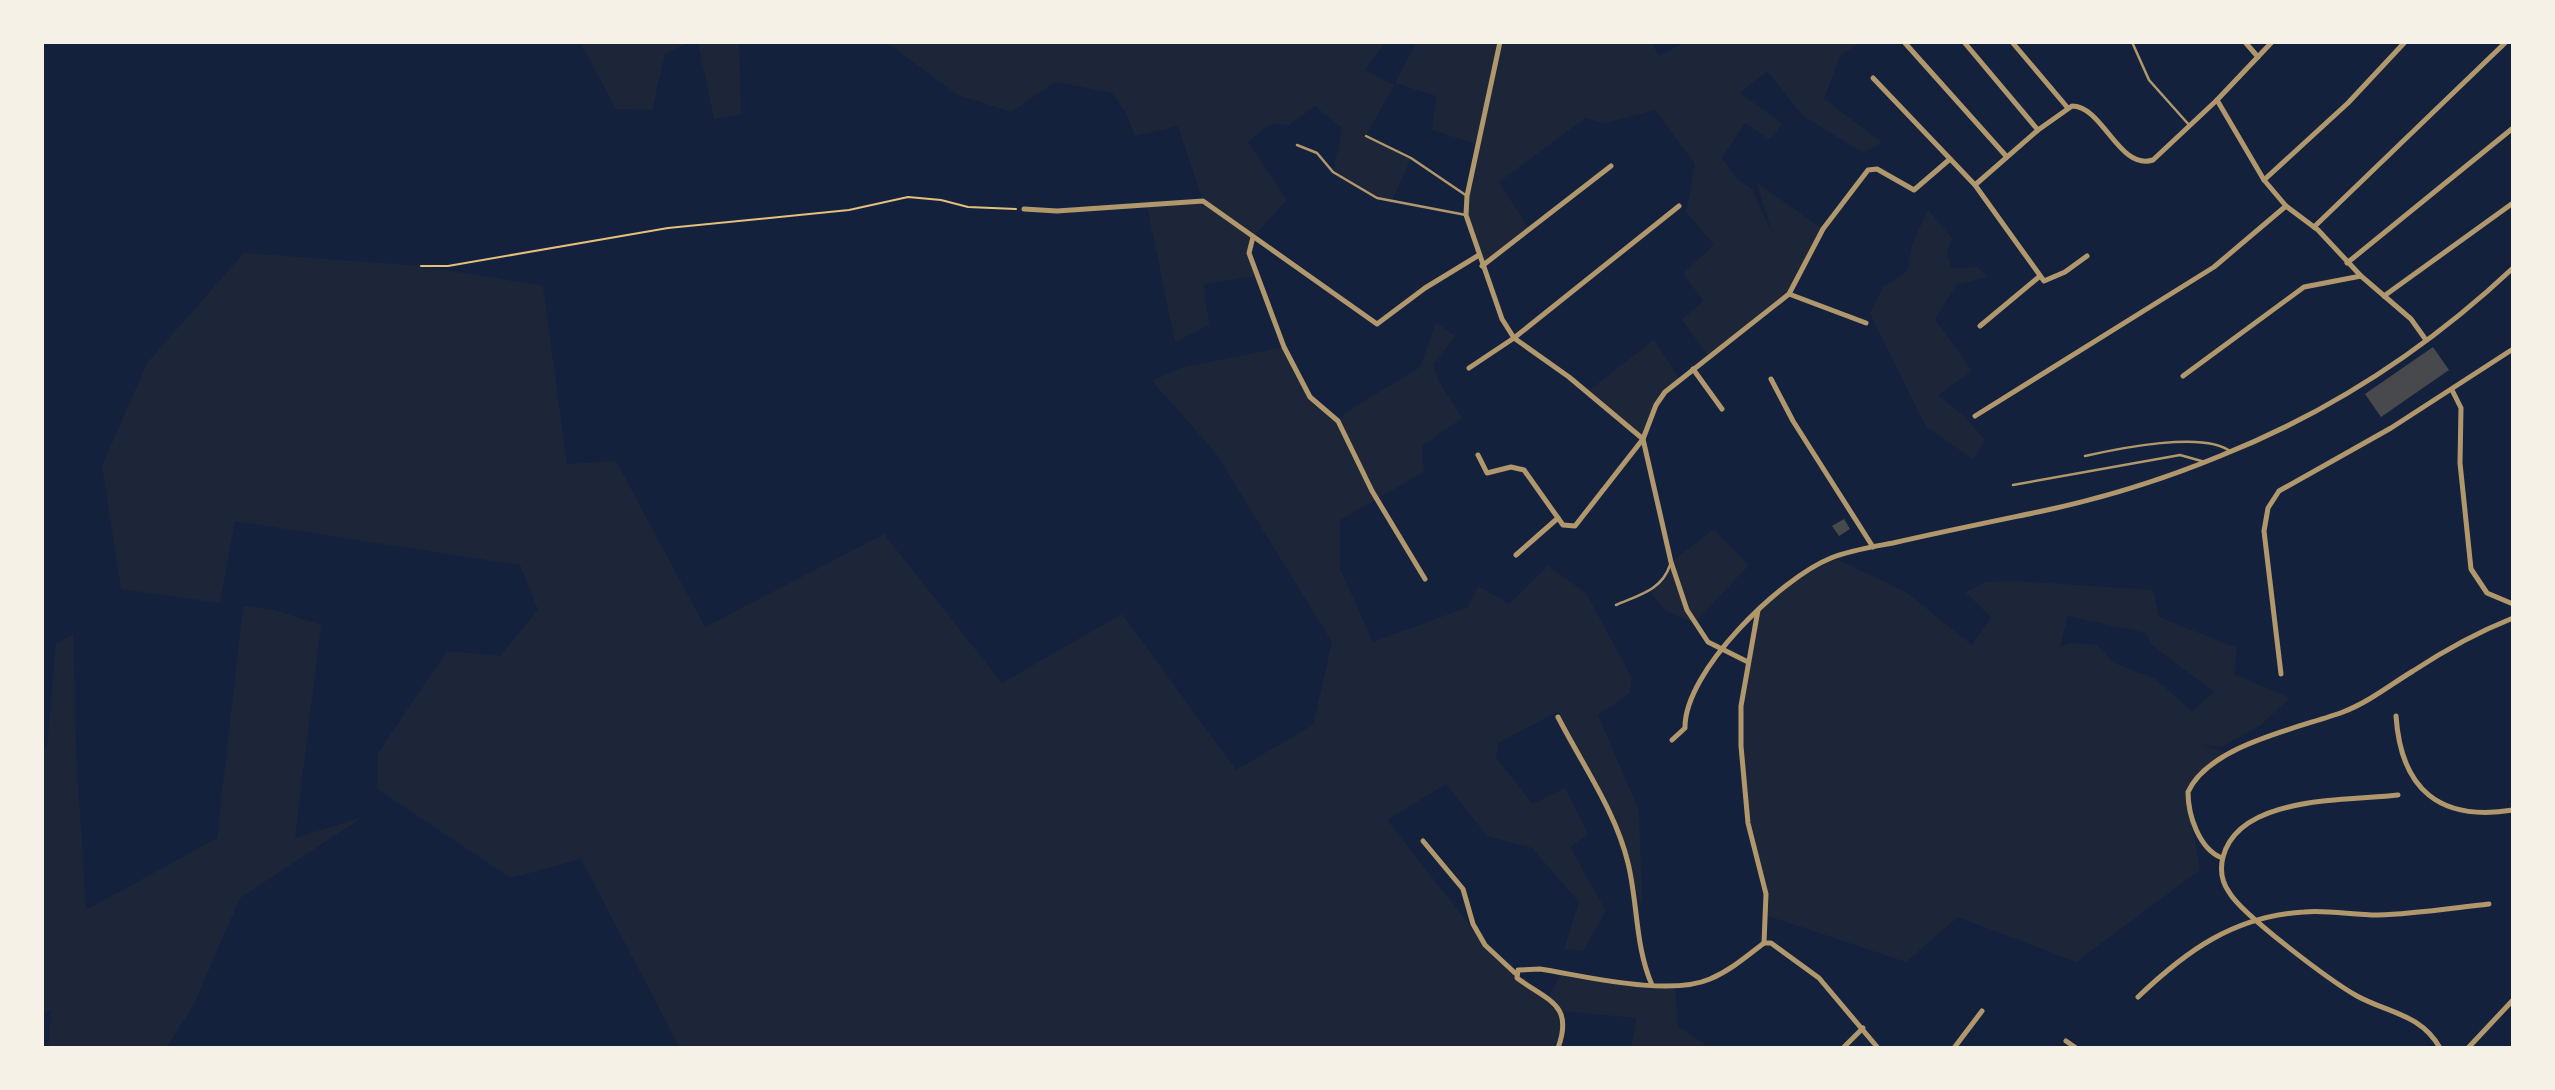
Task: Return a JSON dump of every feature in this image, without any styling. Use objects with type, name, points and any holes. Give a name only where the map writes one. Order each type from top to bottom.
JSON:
[{"type":"street","points":[[1500,42],[1466,196],[1465,215],[1473,229],[1482,266],[1502,319],[1514,338],[1569,377],[1643,439],[1671,562],[1694,623],[1701,635],[1721,651],[1748,662]]},
{"type":"street","points":[[1964,42],[2038,130]]},
{"type":"street","points":[[2012,42],[2067,107],[2087,109],[2108,135],[2140,161],[2152,160],[2190,126],[2272,42]]},
{"type":"street","points":[[2245,42],[2258,57]]},
{"type":"street","points":[[2264,180],[2348,103],[2405,42]]},
{"type":"street","points":[[2314,227],[2506,42]]},
{"type":"street","points":[[1905,43],[2007,157]]},
{"type":"street","points":[[1873,78],[1975,185],[2044,281],[2066,272],[2087,256]]},
{"type":"street","points":[[2217,100],[2264,180],[2286,206],[2314,227],[2347,263],[2411,319],[2426,340]]},
{"type":"street","points":[[1975,185],[2067,107]]},
{"type":"street","points":[[2347,263],[2513,128]]},
{"type":"street","points":[[1478,455],[1487,473],[1495,474],[1511,467],[1524,470],[1567,527],[1579,523],[1643,439],[1656,405],[1665,391],[1789,293],[1823,229],[1868,170],[1877,169],[1917,190],[1950,159]]},
{"type":"street","points":[[1482,266],[1611,166]]},
{"type":"street","points":[[1024,209],[1057,211],[1203,201],[1377,324],[1425,288],[1479,255]]},
{"type":"street","points":[[2384,296],[2513,203]]},
{"type":"street","points":[[1469,368],[1514,338],[1679,206]]},
{"type":"street","points":[[1975,416],[2214,267],[2286,206]]},
{"type":"street","points":[[1253,237],[1249,253],[1284,347],[1310,397],[1338,421],[1372,491],[1425,579]]},
{"type":"street","points":[[1672,740],[1685,728],[1686,707],[1721,651],[1758,610],[1796,575],[1832,558],[1873,547],[2062,507],[2231,452],[2315,412],[2426,340],[2513,268]]},
{"type":"street","points":[[1980,326],[2040,276]]},
{"type":"street","points":[[2183,376],[2304,287],[2361,276]]},
{"type":"street","points":[[1789,293],[1866,323]]},
{"type":"street","points":[[2281,674],[2264,531],[2271,501],[2290,484],[2362,446],[2513,349]]},
{"type":"street","points":[[1693,369],[1722,409]]},
{"type":"street","points":[[1771,379],[1793,421],[1873,547]]},
{"type":"street","points":[[2452,390],[2460,408],[2460,463],[2471,569],[2487,593],[2513,604]]},
{"type":"street","points":[[1516,555],[1558,518]]},
{"type":"street","points":[[1758,610],[1741,706],[1741,746],[1748,823],[1766,894],[1764,943]]},
{"type":"street","points":[[2222,858],[2205,845],[2188,801],[2191,785],[2210,767],[2282,730],[2335,715],[2365,702],[2467,638],[2513,618]]},
{"type":"street","points":[[2396,716],[2399,746],[2410,775],[2419,788],[2457,808],[2479,812],[2513,810]]},
{"type":"street","points":[[1558,718],[1621,842],[1633,887],[1643,964],[1652,985]]},
{"type":"street","points":[[2398,795],[2269,811],[2238,830],[2222,858],[2224,883],[2232,898],[2254,919],[2356,995],[2417,1021],[2429,1030],[2440,1048]]},
{"type":"street","points":[[1423,841],[1463,889],[1473,924],[1485,945],[1517,978],[1562,1011],[1565,1022],[1558,1048]]},
{"type":"street","points":[[2138,997],[2194,949],[2234,926],[2254,919],[2304,912],[2391,914],[2489,904]]},
{"type":"street","points":[[1515,973],[1520,969],[1540,969],[1675,987],[1704,981],[1744,959],[1764,943],[1771,943],[1819,978],[1878,1048]]},
{"type":"street","points":[[2468,1048],[2513,1000]]},
{"type":"street","points":[[1954,1048],[1982,1011]]},
{"type":"street","points":[[1843,1048],[1863,1028]]},
{"type":"street","points":[[2066,1041],[2076,1048]]},
{"type":"lane","points":[[2132,42],[2149,80],[2190,126]]},
{"type":"lane","points":[[1366,136],[1411,158],[1466,196]]},
{"type":"lane","points":[[1297,145],[1317,153],[1333,172],[1377,198],[1465,215]]},
{"type":"lane","points":[[2085,456],[2138,446],[2180,444],[2213,444],[2231,452]]},
{"type":"lane","points":[[2013,485],[2180,455],[2205,462]]},
{"type":"lane","points":[[1616,606],[1650,591],[1665,580],[1671,562]]},
{"type":"path","points":[[421,266],[448,266],[668,228],[849,210],[908,197],[941,200],[968,207],[1024,209]]},
{"type":"shaded area","points":[[580,42],[689,42],[665,54],[652,110],[616,109]]},
{"type":"shaded area","points":[[698,42],[739,42],[741,115],[714,119]]},
{"type":"shaded area","points":[[886,42],[1386,42],[1365,70],[1394,85],[1366,136],[1411,158],[1392,201],[1377,198],[1333,172],[1342,128],[1315,106],[1289,125],[1271,124],[1248,142],[1287,200],[1253,237],[1249,247],[1257,276],[1204,284],[1209,325],[1175,342],[1146,201],[1203,201],[1178,126],[1135,136],[1126,113],[1112,93],[1055,82],[1011,112],[958,95]]},
{"type":"shaded area","points":[[1413,42],[1651,42],[1659,56],[1685,42],[1860,42],[1840,56],[1824,99],[1882,142],[1863,153],[1802,115],[1767,71],[1740,93],[1783,124],[1769,139],[1745,123],[1722,158],[1737,179],[1752,189],[1773,236],[1757,183],[1823,229],[1789,294],[1709,357],[1682,320],[1703,301],[1683,273],[1714,245],[1686,212],[1695,164],[1655,110],[1605,123],[1585,118],[1499,182],[1529,229],[1482,266],[1466,215],[1479,145],[1432,130],[1436,96],[1395,83],[1415,45]]},
{"type":"shaded area","points":[[1928,210],[1952,238],[1947,253],[1951,268],[1978,267],[1987,277],[1956,285],[1935,319],[1972,371],[1938,395],[1965,417],[1985,440],[1973,459],[1926,427],[1870,313],[1883,287],[1908,270],[1912,245]]},
{"type":"shaded area","points":[[244,253],[421,266],[543,286],[567,464],[616,461],[705,627],[884,534],[1002,683],[1122,614],[1236,770],[1313,725],[1332,642],[1215,452],[1152,381],[1180,368],[1284,347],[1310,397],[1338,421],[1345,413],[1420,367],[1436,323],[1456,336],[1433,364],[1439,382],[1462,418],[1422,446],[1424,472],[1340,520],[1340,569],[1373,642],[1468,607],[1478,586],[1509,604],[1548,566],[1586,593],[1632,678],[1630,693],[1598,715],[1639,811],[1642,906],[1611,823],[1559,711],[1498,743],[1496,758],[1533,804],[1565,788],[1588,834],[1570,847],[1606,911],[1583,951],[1564,949],[1579,902],[1532,848],[1487,836],[1446,784],[1387,820],[1485,945],[1548,999],[1561,972],[1675,987],[1678,1026],[1710,1048],[1631,1048],[1636,1018],[1562,1011],[1564,1032],[1555,1048],[680,1048],[581,859],[511,878],[377,789],[378,753],[447,651],[500,656],[538,610],[520,565],[235,521],[220,603],[121,589],[102,466],[147,363]]},
{"type":"shaded area","points":[[1654,340],[1679,378],[1665,392],[1643,439],[1588,391]]},
{"type":"shaded area","points":[[1714,529],[1749,565],[1694,623],[1666,611],[1650,591],[1665,580],[1671,562]]},
{"type":"shaded area","points":[[1832,557],[1906,592],[1972,645],[1991,617],[1965,592],[1986,582],[2015,581],[2153,590],[2159,617],[2237,648],[2234,674],[2290,698],[2261,725],[2221,747],[2201,745],[2231,754],[2191,785],[2188,801],[2200,870],[2076,962],[1958,917],[1906,962],[1765,915],[1766,901],[1748,823],[1741,706],[1758,610],[1778,589]],"holes":[[[2068,616],[2146,633],[2152,645],[2214,692],[2192,711],[2155,679],[2114,663],[2097,645],[2071,643],[2060,647]]]},
{"type":"shaded area","points":[[243,606],[275,610],[321,625],[295,838],[363,817],[240,898],[194,1004],[166,1048],[48,1048],[51,1010],[42,1015],[42,748],[47,746],[56,644],[73,634],[76,750],[86,910],[217,838]]},
{"type":"building","points":[[2433,347],[2449,370],[2381,417],[2365,394]]},
{"type":"building","points":[[1844,519],[1850,529],[1839,536],[1832,526]]}]
